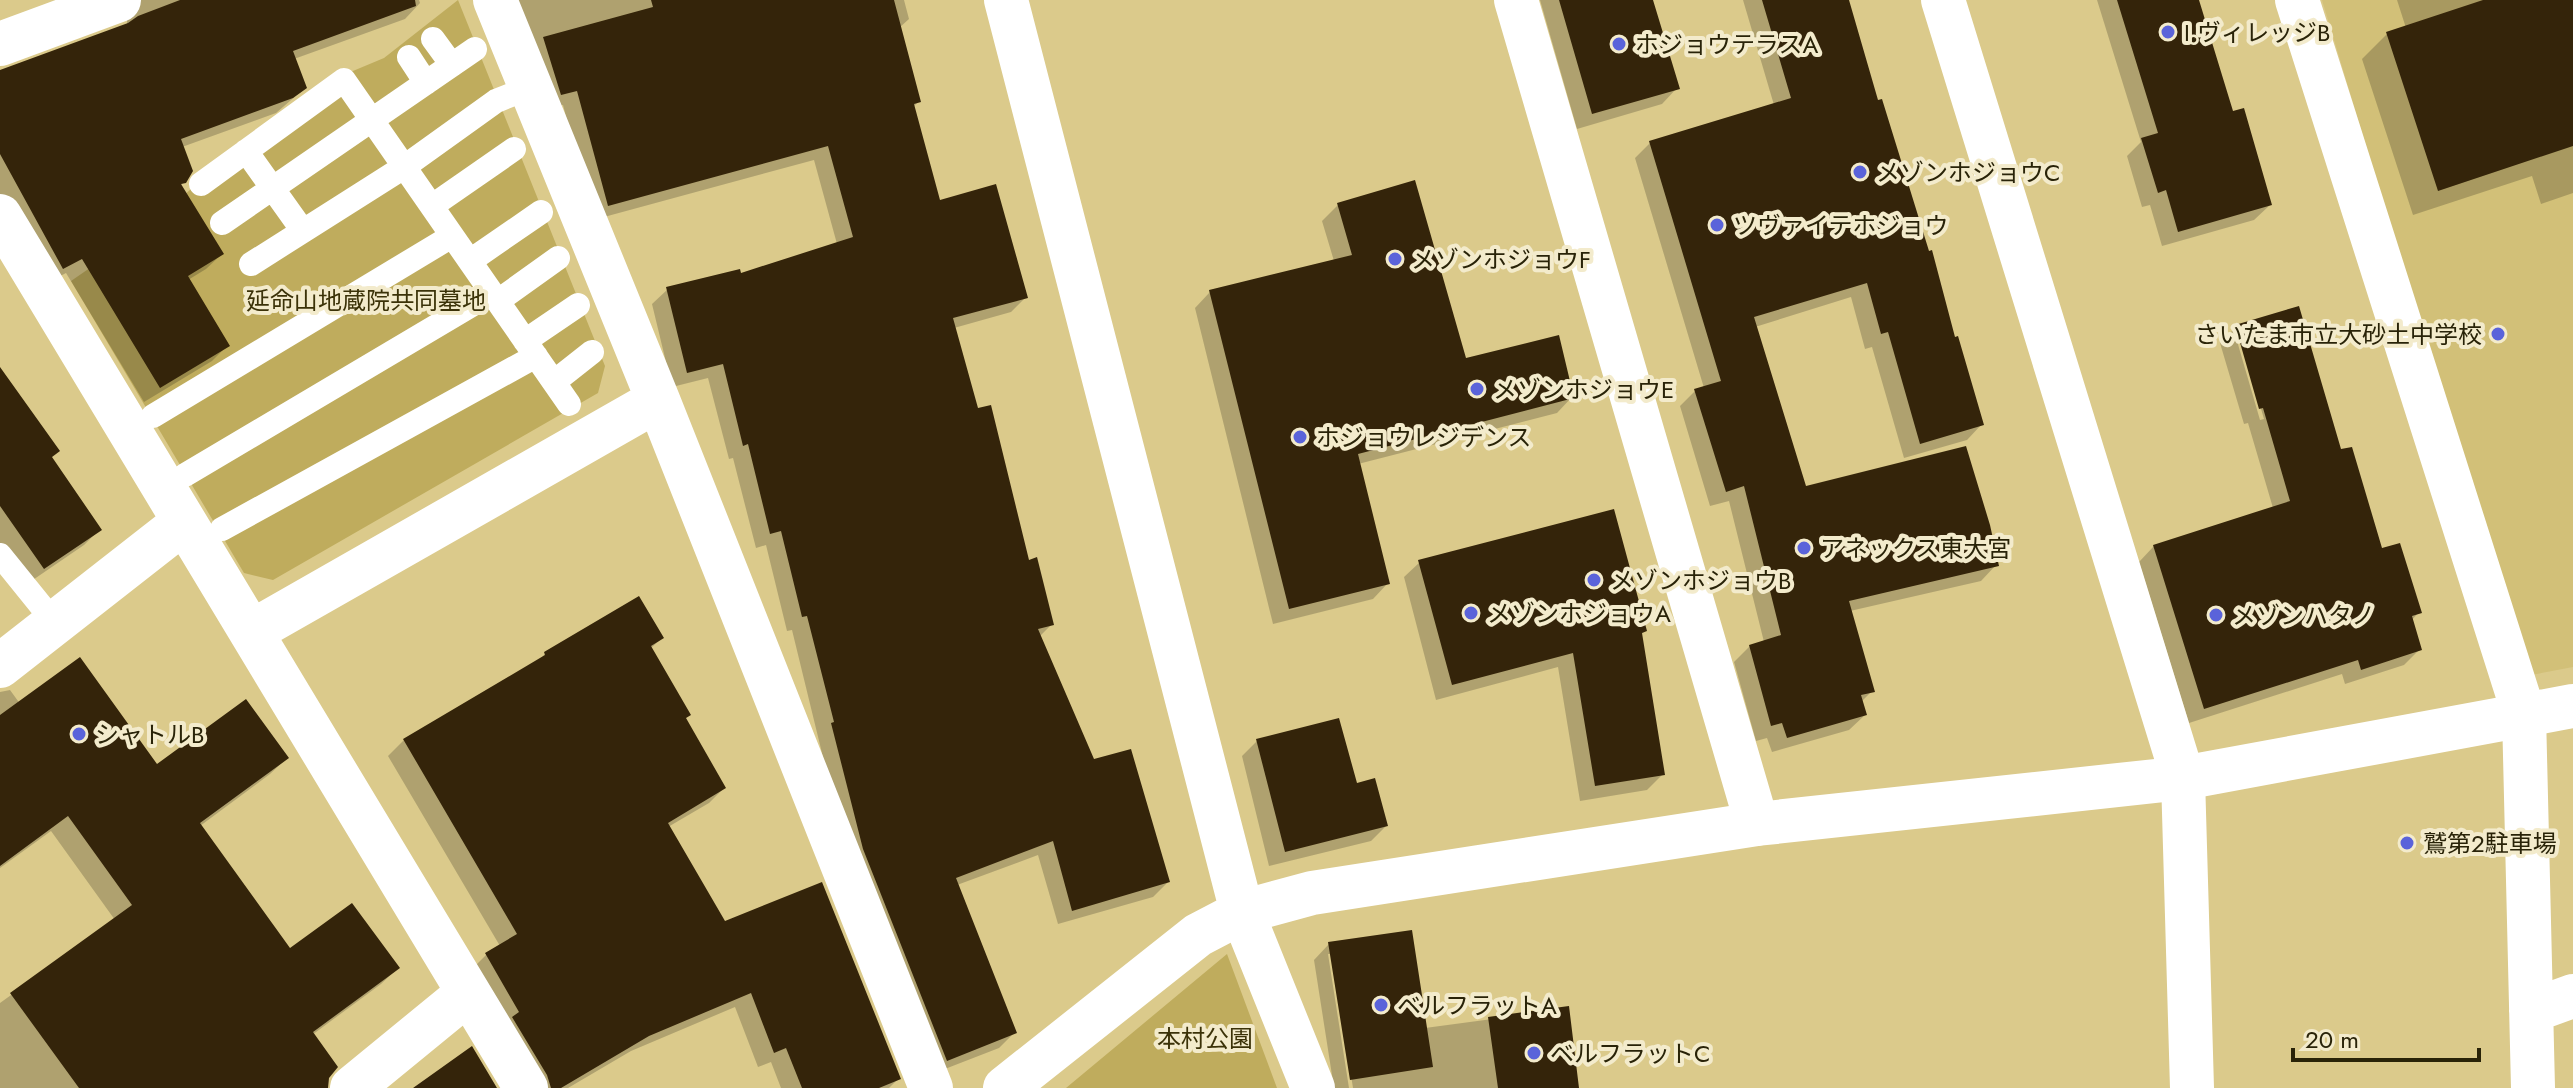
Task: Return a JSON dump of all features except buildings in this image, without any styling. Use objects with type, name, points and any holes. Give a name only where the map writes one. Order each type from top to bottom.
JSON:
[{"type":"street","points":[[0,44],[119,0]]},
{"type":"street","points":[[495,0],[658,400],[931,1088]]},
{"type":"street","points":[[1006,0],[1242,912],[1313,1088]]},
{"type":"street","points":[[1516,0],[1757,824]]},
{"type":"street","points":[[1943,0],[2183,778],[2192,1088]]},
{"type":"street","points":[[2297,0],[2524,714],[2533,1088]]},
{"type":"street","points":[[0,216],[203,526],[251,632],[526,1088]]},
{"type":"street","points":[[251,632],[658,400]]},
{"type":"street","points":[[0,666],[55,623],[203,526]]},
{"type":"street","points":[[1005,1088],[1198,935],[1242,912],[1312,893],[1757,824],[2183,778],[2573,706]]},
{"type":"street","points":[[352,1088],[468,993]]},
{"type":"street","points":[[2531,1011],[2573,996]]},
{"type":"lane","points":[[433,39],[452,65]]},
{"type":"lane","points":[[222,223],[475,49]]},
{"type":"lane","points":[[409,57],[426,83]]},
{"type":"lane","points":[[201,184],[344,80],[569,404]]},
{"type":"lane","points":[[251,264],[404,167],[496,101],[531,87]]},
{"type":"lane","points":[[432,206],[514,149]]},
{"type":"lane","points":[[246,151],[303,231]]},
{"type":"lane","points":[[470,261],[541,212]]},
{"type":"lane","points":[[153,416],[452,236]]},
{"type":"lane","points":[[185,475],[558,258]]},
{"type":"lane","points":[[203,526],[531,349],[578,305]]},
{"type":"lane","points":[[554,382],[592,352]]},
{"type":"lane","points":[[0,555],[55,623]]},
{"type":"shaded area","name":"さいたま市立大砂土中学校","points":[[2322,0],[2573,0],[2573,667],[2526,676]]},
{"type":"green space","name":"延命山地蔵院共同墓地","points":[[458,0],[605,366],[598,393],[273,580],[244,573],[71,281],[139,234],[191,189],[329,81],[384,58]]},
{"type":"green space","name":"本村公園","points":[[1227,954],[1277,1088],[1066,1088]]},
{"type":"place","name":"I.ヴィレッジB","points":[[2168,32]]},
{"type":"place","name":"ホジョウテラスA","points":[[1619,44]]},
{"type":"place","name":"メゾンホジョウC","points":[[1860,172]]},
{"type":"place","name":"ツヴァイテホジョウ","points":[[1717,225]]},
{"type":"place","name":"メゾンホジョウF","points":[[1395,259]]},
{"type":"place","name":"さいたま市立大砂土中学校","points":[[2498,334]]},
{"type":"place","name":"メゾンホジョウE","points":[[1477,389]]},
{"type":"place","name":"ホジョウレジデンス","points":[[1300,437]]},
{"type":"place","name":"アネックス東大宮","points":[[1804,548]]},
{"type":"place","name":"メゾンホジョウB","points":[[1594,580]]},
{"type":"place","name":"メゾンホジョウA","points":[[1471,613]]},
{"type":"place","name":"メゾンハタノ","points":[[2216,615]]},
{"type":"place","name":"シャトルB","points":[[79,734]]},
{"type":"place","name":"鷲第2駐車場","points":[[2407,843]]},
{"type":"place","name":"ベルフラットA","points":[[1381,1005]]},
{"type":"place","name":"ベルフラットC","points":[[1534,1053]]}]
